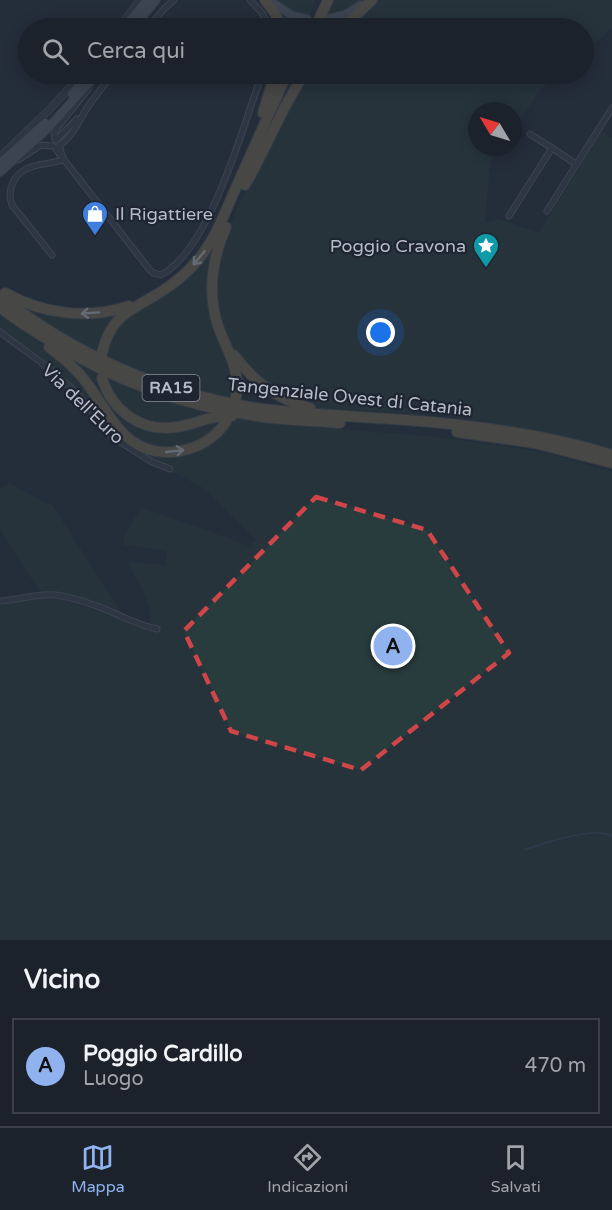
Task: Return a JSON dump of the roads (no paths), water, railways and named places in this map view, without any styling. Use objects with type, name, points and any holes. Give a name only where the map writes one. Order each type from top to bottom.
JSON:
[{"type":"highway","points":[[310,18],[320,0]]},
{"type":"highway","points":[[321,18],[328,0]]},
{"type":"highway","points":[[353,18],[372,0]]},
{"type":"highway","points":[[269,1],[277,18]]},
{"type":"highway","points":[[234,193],[260,124],[272,84]]},
{"type":"highway","points":[[102,353],[108,334],[116,322],[126,312],[178,279],[200,257],[213,238],[283,84]]},
{"type":"highway","points":[[236,397],[237,373],[212,302],[212,273],[218,246],[289,84]]},
{"type":"highway","points":[[244,185],[298,84]]},
{"type":"highway","points":[[0,290],[27,304],[69,314],[106,312],[147,300]]},
{"type":"highway","name":"Tangenziale Ovest di Catania","points":[[0,296],[63,340],[105,362],[151,381],[212,399],[258,408],[498,437],[612,463]]},
{"type":"highway","points":[[3,310],[20,327],[56,352],[75,369],[88,384],[118,429],[136,444],[159,452],[184,450],[207,441],[225,422]]},
{"type":"highway","name":"Tangenziale Ovest di Catania","points":[[3,310],[89,363],[141,386],[209,407],[262,417],[471,426],[526,434],[612,455]]},
{"type":"highway","points":[[224,340],[247,372],[265,388],[283,399],[306,407],[344,412],[360,421]]},
{"type":"highway","points":[[102,378],[108,393],[122,412],[152,427],[174,428],[203,419],[223,416],[314,425],[360,421]]},
{"type":"main road","points":[[132,18],[147,0]]},
{"type":"main road","points":[[141,18],[156,0]]},
{"type":"main road","points":[[336,18],[355,10],[367,0]]},
{"type":"main road","points":[[269,1],[296,18]]},
{"type":"main road","points":[[0,163],[46,122],[79,84]]},
{"type":"main road","points":[[0,172],[47,129],[90,84]]},
{"type":"street","points":[[126,18],[140,0]]},
{"type":"street","points":[[156,18],[174,0]]},
{"type":"street","points":[[250,0],[265,18]]},
{"type":"street","points":[[0,157],[73,84]]},
{"type":"street","points":[[91,84],[57,128],[54,134],[56,144],[63,159],[149,269],[161,275],[185,253],[210,213],[220,192],[258,84]]},
{"type":"street","points":[[0,172],[44,144],[63,144],[106,84]]},
{"type":"street","points":[[547,211],[612,108]]},
{"type":"street","points":[[530,134],[576,164]]},
{"type":"street","points":[[508,216],[552,148]]},
{"type":"street","points":[[52,255],[12,205],[10,191],[16,177],[22,171],[29,167],[56,163],[63,159]]},
{"type":"street","name":"Via dell'Euro","points":[[0,332],[42,363],[78,394],[111,436],[152,462],[170,469]]},
{"type":"street","points":[[0,601],[56,595],[88,603],[134,623],[157,629]]},
{"type":"waterway","points":[[524,850],[581,834],[604,833],[612,836]]},
{"type":"place","name":"Il Rigattiere","points":[[95,237]]},
{"type":"place","name":"Poggio Cravona","points":[[486,269]]},
{"type":"place","name":"Poggio Cardillo","points":[[393,646]]}]
